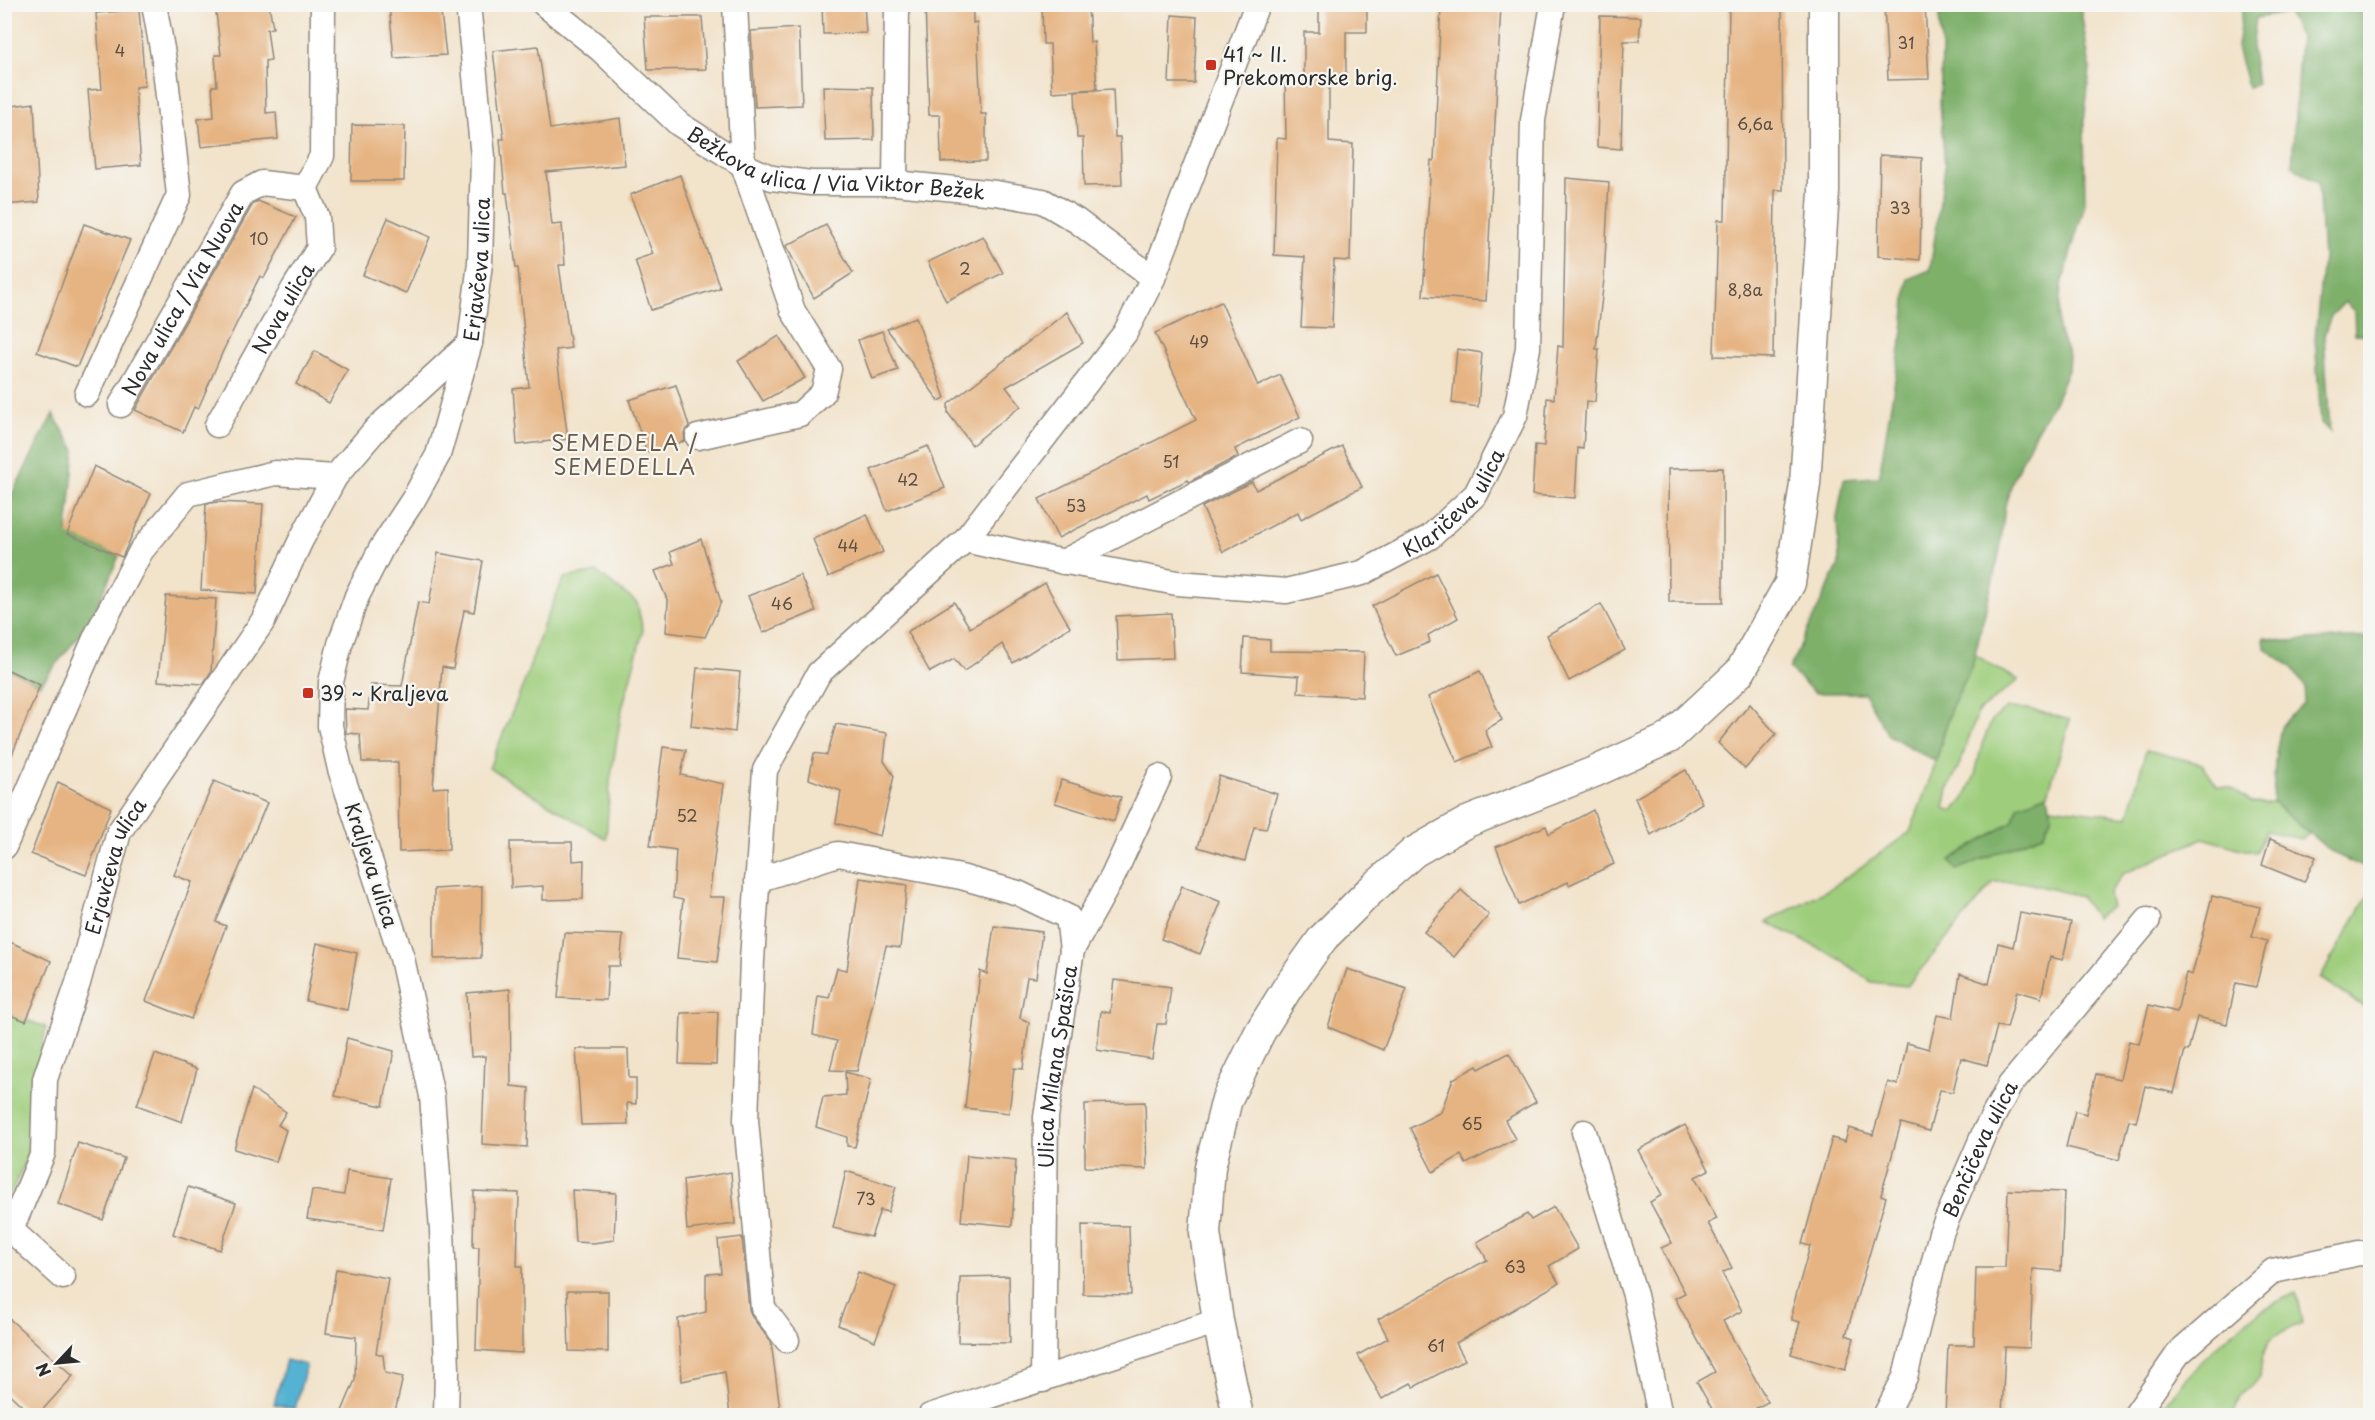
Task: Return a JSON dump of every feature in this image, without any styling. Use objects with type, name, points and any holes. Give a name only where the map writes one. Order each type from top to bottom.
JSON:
[{"type":"street","name":"Nova ulica / Via Nuova","points":[[87,394],[179,195],[164,60],[154,4]]},
{"type":"street","points":[[305,188],[322,156],[323,4]]},
{"type":"street","name":"Erjavčeva ulica","points":[[63,1277],[11,1230],[43,1153],[45,1079],[78,983],[119,832],[263,621],[301,540],[335,477],[376,429],[470,343],[480,263],[483,157],[468,4]]},
{"type":"street","name":"Bežkova ulica / Via Viktor Bežek","points":[[544,4],[601,50],[679,124],[743,165],[772,178],[811,183],[895,183],[996,193],[1043,201],[1077,221],[1153,278]]},
{"type":"street","points":[[698,437],[800,414],[823,393],[829,369],[793,311],[743,165],[735,4]]},
{"type":"street","points":[[895,183],[897,4]]},
{"type":"street","points":[[787,1340],[763,1308],[746,1120],[757,880],[765,770],[819,673],[965,540],[1125,333],[1153,278],[1257,4]]},
{"type":"street","name":"Klaričeva ulica","points":[[965,540],[1177,583],[1286,591],[1362,573],[1430,537],[1476,494],[1515,416],[1528,348],[1533,120],[1553,4]]},
{"type":"street","points":[[1238,1416],[1218,1321],[1205,1233],[1210,1167],[1227,1099],[1260,1032],[1323,938],[1369,892],[1414,852],[1467,822],[1594,772],[1669,738],[1740,672],[1791,583],[1805,484],[1824,192],[1824,4]]},
{"type":"street","name":"Nova ulica / Via Nuova","points":[[121,405],[243,194],[262,183],[305,188]]},
{"type":"street","name":"Nova ulica","points":[[217,425],[319,248],[317,216],[305,188]]},
{"type":"street","name":"Kraljeva ulica","points":[[446,1416],[447,1370],[442,1230],[432,1096],[402,958],[340,769],[330,726],[331,682],[340,644],[357,596],[382,547],[413,500],[438,455],[470,343]]},
{"type":"street","points":[[1063,561],[1300,441]]},
{"type":"street","points":[[4,848],[97,634],[141,550],[188,494],[275,473],[335,477]]},
{"type":"street","name":"Ulica Milana Spašica","points":[[1042,1380],[1046,1117],[1072,950],[1113,876],[1159,777]]},
{"type":"street","points":[[757,880],[838,854],[961,877],[1018,893],[1068,917],[1072,950]]},
{"type":"street","name":"Benčičeva ulica","points":[[1884,1416],[1905,1377],[1941,1233],[1984,1131],[2010,1085],[2148,920]]},
{"type":"street","points":[[1584,1132],[1635,1295],[1660,1416]]},
{"type":"street","points":[[2135,1416],[2178,1354],[2273,1271],[2359,1253],[2370,1254]]},
{"type":"street","points":[[930,1416],[968,1410],[1042,1380],[1218,1321]]},
{"type":"green space","points":[[1938,5],[2082,5],[2090,68],[2084,123],[2085,204],[2061,286],[2058,329],[2069,356],[2068,369],[2056,398],[2034,435],[2014,477],[2005,505],[2000,550],[1972,666],[1951,708],[1936,762],[1888,735],[1864,693],[1815,693],[1789,669],[1839,564],[1837,518],[1844,479],[1879,477],[1903,331],[1908,279],[1930,270],[1945,167],[1940,102],[1942,51]]},
{"type":"green space","points":[[2243,5],[2361,5],[2370,73],[2370,335],[2355,334],[2354,311],[2345,302],[2331,316],[2324,335],[2330,432],[2321,423],[2315,339],[2323,257],[2318,183],[2292,165],[2300,38],[2288,13],[2256,18],[2252,49],[2257,84],[2248,87],[2237,47]]},
{"type":"green space","points":[[53,414],[75,450],[67,533],[119,556],[91,620],[40,685],[5,668],[4,510]]},
{"type":"green space","points":[[597,572],[637,603],[643,631],[622,709],[610,782],[606,839],[489,768],[524,683],[545,621],[564,578]]},
{"type":"green space","points":[[2370,637],[2370,875],[2363,867],[2333,853],[2273,803],[2275,760],[2281,726],[2303,704],[2306,688],[2291,667],[2265,648],[2264,638],[2285,641]]},
{"type":"green space","points":[[1975,654],[2019,680],[1978,712],[1948,789],[1944,808],[1954,811],[1964,799],[1975,775],[1982,744],[1992,720],[2007,708],[2029,709],[2070,720],[2048,794],[2019,805],[2012,822],[1950,860],[2043,834],[2052,816],[2050,807],[2128,817],[2146,750],[2202,764],[2217,786],[2231,788],[2252,803],[2273,803],[2309,834],[2302,839],[2266,831],[2256,853],[2203,838],[2123,874],[2108,894],[2111,907],[2096,918],[2080,896],[2023,882],[1994,882],[1907,986],[1871,982],[1840,959],[1766,922],[1831,888],[1910,832],[1936,762],[1951,708],[1972,666]]},
{"type":"green space","points":[[2048,794],[2052,816],[2043,834],[1956,870],[1950,860],[2012,822],[2019,805]]},
{"type":"green space","points":[[2370,892],[2370,1011],[2320,978]]},
{"type":"green space","points":[[5,1013],[46,1027],[36,1080],[31,1149],[5,1206]]},
{"type":"green space","points":[[2296,1293],[2302,1323],[2282,1332],[2269,1342],[2263,1356],[2260,1378],[2241,1395],[2232,1415],[2155,1415],[2202,1361],[2235,1330],[2253,1316]]},
{"type":"water","points":[[286,1360],[306,1365],[295,1409],[274,1404]]},
{"type":"building","points":[[215,4],[269,4],[273,28],[267,29],[271,60],[265,61],[266,113],[276,112],[278,139],[201,147],[198,119],[214,117],[212,86],[217,86],[215,55],[221,55]]},
{"type":"building","points":[[389,4],[440,4],[446,55],[394,58]]},
{"type":"building","points":[[822,4],[864,4],[866,33],[823,34]]},
{"type":"building","points":[[925,4],[973,4],[973,23],[977,22],[981,114],[986,114],[986,161],[941,162],[940,115],[929,115]]},
{"type":"building","points":[[1042,4],[1088,4],[1090,42],[1094,42],[1097,89],[1052,92],[1050,44],[1043,44]]},
{"type":"building","points":[[1319,4],[1367,4],[1367,32],[1346,32],[1346,78],[1329,78],[1329,142],[1353,144],[1350,261],[1334,260],[1332,328],[1301,327],[1305,257],[1274,255],[1277,138],[1286,139],[1285,78],[1304,78],[1304,32],[1319,32]]},
{"type":"building","points":[[1441,4],[1501,4],[1486,301],[1423,296],[1431,160],[1434,161]]},
{"type":"building","points":[[1729,4],[1782,4],[1783,190],[1775,190],[1773,358],[1714,356],[1718,220],[1725,220]]},
{"type":"building","points":[[1884,4],[1925,4],[1929,79],[1888,80]]},
{"type":"building","points":[[139,10],[145,86],[135,87],[141,165],[95,169],[88,90],[102,89],[96,13]]},
{"type":"building","points":[[1172,15],[1197,17],[1194,83],[1169,83]]},
{"type":"building","points":[[1600,16],[1641,17],[1639,41],[1624,41],[1621,149],[1597,147]]},
{"type":"building","points":[[644,17],[702,17],[706,69],[648,70]]},
{"type":"building","points":[[799,28],[802,105],[755,107],[751,31]]},
{"type":"building","points":[[538,46],[550,129],[620,118],[625,165],[546,172],[552,225],[562,224],[565,265],[559,265],[571,348],[556,350],[568,439],[517,445],[513,389],[529,387],[518,268],[516,268],[507,193],[505,193],[500,139],[504,139],[493,51]]},
{"type":"building","points":[[823,86],[873,87],[874,140],[825,141]]},
{"type":"building","points":[[1113,89],[1115,137],[1120,137],[1122,185],[1084,186],[1083,138],[1077,138],[1075,91]]},
{"type":"building","points":[[34,103],[39,202],[4,205],[4,107]]},
{"type":"building","points":[[352,125],[405,126],[404,181],[351,181]]},
{"type":"building","points":[[1880,155],[1922,158],[1920,260],[1878,256]]},
{"type":"building","points":[[680,175],[720,288],[651,310],[635,260],[653,254],[630,195]]},
{"type":"building","points":[[1566,178],[1609,182],[1604,279],[1596,349],[1599,349],[1595,402],[1586,401],[1583,449],[1578,448],[1575,498],[1532,495],[1535,445],[1544,446],[1547,398],[1554,399],[1558,346],[1563,347]]},
{"type":"building","points":[[258,201],[296,217],[264,278],[260,276],[223,351],[198,409],[194,407],[183,432],[135,410],[253,204]]},
{"type":"building","points":[[388,218],[430,237],[406,293],[363,275]]},
{"type":"building","points":[[84,224],[130,240],[77,367],[37,352]]},
{"type":"building","points":[[826,225],[853,273],[814,298],[786,246]]},
{"type":"building","points":[[983,236],[1003,273],[946,301],[928,262]]},
{"type":"building","points":[[1221,302],[1258,386],[1280,375],[1300,417],[1235,449],[1238,456],[1189,482],[1188,480],[1149,499],[1147,494],[1058,538],[1039,499],[1196,420],[1155,333]]},
{"type":"building","points":[[1067,312],[1083,343],[1006,387],[1021,406],[972,445],[948,413],[948,404]]},
{"type":"building","points":[[916,317],[945,398],[939,401],[887,329]]},
{"type":"building","points":[[882,331],[898,370],[872,379],[858,340]]},
{"type":"building","points":[[779,336],[805,378],[763,401],[738,361]]},
{"type":"building","points":[[1457,349],[1482,353],[1478,407],[1452,403]]},
{"type":"building","points":[[315,351],[348,370],[329,403],[296,384]]},
{"type":"building","points":[[676,385],[689,426],[684,433],[685,441],[647,452],[629,400]]},
{"type":"building","points":[[928,446],[945,488],[887,511],[871,470]]},
{"type":"building","points":[[1342,446],[1362,487],[1301,519],[1298,512],[1223,552],[1202,507],[1252,482],[1256,490]]},
{"type":"building","points":[[94,466],[151,494],[122,557],[67,534]]},
{"type":"building","points":[[1723,468],[1723,602],[1669,602],[1668,469]]},
{"type":"building","points":[[217,502],[263,504],[257,594],[201,590],[206,504]]},
{"type":"building","points":[[867,514],[883,552],[828,577],[813,539]]},
{"type":"building","points":[[701,539],[721,602],[705,637],[666,632],[668,602],[655,571],[674,564],[670,552]]},
{"type":"building","points":[[438,553],[483,561],[474,612],[464,610],[453,669],[442,667],[433,788],[448,787],[449,850],[399,852],[398,762],[362,762],[360,734],[346,733],[345,709],[368,710],[371,685],[402,686],[418,602],[429,604]]},
{"type":"building","points":[[1436,573],[1458,618],[1428,635],[1430,642],[1396,656],[1372,606]]},
{"type":"building","points":[[800,575],[816,611],[763,633],[748,596]]},
{"type":"building","points":[[1045,583],[1070,627],[1013,663],[1002,644],[964,671],[954,659],[930,672],[907,632],[954,602],[970,628]]},
{"type":"building","points":[[166,596],[216,599],[211,672],[203,684],[158,681]]},
{"type":"building","points":[[1601,604],[1625,650],[1569,681],[1547,635]]},
{"type":"building","points":[[1171,613],[1173,658],[1118,660],[1116,616]]},
{"type":"building","points":[[1244,638],[1270,640],[1270,651],[1364,652],[1362,697],[1298,693],[1299,676],[1242,672]]},
{"type":"building","points":[[4,668],[40,685],[6,770],[4,770]]},
{"type":"building","points":[[697,668],[740,672],[735,732],[691,726]]},
{"type":"building","points":[[1480,671],[1502,720],[1485,730],[1492,747],[1457,762],[1428,697]]},
{"type":"building","points":[[1750,704],[1776,734],[1745,769],[1718,743]]},
{"type":"building","points":[[836,724],[887,733],[884,761],[894,776],[880,836],[836,823],[841,791],[809,779],[814,753],[827,755]]},
{"type":"building","points":[[663,747],[686,750],[681,775],[724,784],[709,897],[725,897],[717,962],[677,958],[683,900],[673,898],[676,850],[650,846]]},
{"type":"building","points":[[1686,770],[1702,803],[1651,835],[1635,798]]},
{"type":"building","points":[[1219,776],[1277,794],[1266,829],[1254,827],[1245,861],[1198,847]]},
{"type":"building","points":[[1061,780],[1121,797],[1114,821],[1055,803]]},
{"type":"building","points":[[214,781],[267,803],[216,922],[226,926],[191,1019],[146,1001],[192,882],[174,875]]},
{"type":"building","points":[[58,782],[111,808],[86,875],[31,854]]},
{"type":"building","points":[[1593,810],[1614,864],[1519,905],[1496,847],[1546,826],[1549,834]]},
{"type":"building","points":[[2270,839],[2316,857],[2304,882],[2262,865]]},
{"type":"building","points":[[510,842],[572,842],[573,861],[584,860],[583,899],[543,900],[543,886],[511,888]]},
{"type":"building","points":[[860,878],[907,885],[900,948],[886,946],[857,1071],[830,1070],[837,1041],[813,1035],[818,996],[829,998],[837,968],[847,970]]},
{"type":"building","points":[[482,886],[481,958],[434,959],[434,889]]},
{"type":"building","points":[[1182,886],[1221,902],[1200,954],[1161,939]]},
{"type":"building","points":[[1461,890],[1489,915],[1454,957],[1424,932]]},
{"type":"building","points":[[2212,896],[2260,907],[2252,937],[2267,941],[2256,987],[2236,983],[2227,1024],[2197,1017],[2188,1051],[2185,1050],[2174,1093],[2145,1086],[2136,1122],[2129,1120],[2119,1160],[2066,1147],[2075,1111],[2086,1114],[2096,1074],[2120,1079],[2129,1041],[2139,1044],[2149,1005],[2177,1012],[2186,973],[2192,975]]},
{"type":"building","points":[[2020,913],[2071,922],[2063,960],[2050,957],[2041,998],[2017,991],[2007,1028],[1997,1026],[1987,1065],[1961,1058],[1953,1092],[1940,1090],[1929,1131],[1901,1123],[1881,1195],[1886,1197],[1846,1335],[1854,1338],[1845,1370],[1791,1354],[1800,1322],[1792,1320],[1792,1310],[1810,1246],[1802,1244],[1832,1138],[1845,1142],[1849,1128],[1873,1135],[1888,1082],[1898,1085],[1907,1043],[1929,1049],[1937,1015],[1953,1018],[1960,974],[1989,984],[1998,943],[2013,947]]},
{"type":"building","points":[[994,926],[1042,932],[1036,978],[1027,977],[1020,1018],[1029,1022],[1023,1069],[1014,1068],[1009,1113],[965,1108],[980,971],[987,974]]},
{"type":"building","points":[[564,933],[623,935],[620,966],[608,966],[606,1000],[558,998]]},
{"type":"building","points":[[4,939],[51,961],[26,1021],[4,1013]]},
{"type":"building","points":[[317,943],[357,953],[347,1010],[306,1001]]},
{"type":"building","points":[[1347,969],[1407,989],[1383,1050],[1328,1027]]},
{"type":"building","points":[[1114,980],[1171,987],[1166,1024],[1157,1024],[1152,1059],[1097,1050],[1101,1011],[1110,1013]]},
{"type":"building","points":[[510,989],[511,1086],[529,1088],[527,1147],[482,1144],[485,1056],[471,1057],[467,993]]},
{"type":"building","points":[[718,1012],[716,1065],[679,1064],[681,1013]]},
{"type":"building","points":[[347,1038],[394,1051],[383,1106],[335,1096]]},
{"type":"building","points":[[576,1049],[628,1049],[629,1078],[636,1078],[636,1104],[627,1103],[628,1124],[581,1125]]},
{"type":"building","points":[[1509,1053],[1536,1102],[1505,1120],[1515,1139],[1466,1164],[1461,1155],[1433,1172],[1410,1128],[1441,1112],[1453,1079],[1477,1066],[1479,1069]]},
{"type":"building","points":[[155,1054],[197,1069],[182,1122],[137,1105]]},
{"type":"building","points":[[845,1072],[871,1079],[855,1147],[847,1146],[847,1137],[816,1127],[823,1097],[846,1095]]},
{"type":"building","points":[[252,1089],[286,1112],[278,1125],[286,1130],[276,1162],[234,1149]]},
{"type":"building","points":[[1145,1102],[1147,1169],[1085,1167],[1085,1104]]},
{"type":"building","points":[[1685,1125],[1709,1170],[1695,1177],[1717,1219],[1708,1223],[1732,1268],[1722,1273],[1742,1311],[1723,1321],[1768,1402],[1756,1408],[1760,1416],[1716,1416],[1697,1382],[1715,1372],[1675,1298],[1685,1293],[1661,1248],[1672,1243],[1650,1202],[1662,1195],[1638,1150]]},
{"type":"building","points":[[78,1143],[124,1158],[103,1220],[58,1204]]},
{"type":"building","points":[[967,1155],[1016,1160],[1012,1226],[961,1221]]},
{"type":"building","points":[[347,1171],[391,1178],[383,1230],[307,1219],[312,1190],[344,1195]]},
{"type":"building","points":[[846,1171],[896,1187],[888,1212],[880,1210],[871,1237],[833,1228]]},
{"type":"building","points":[[731,1172],[735,1224],[687,1230],[683,1180]]},
{"type":"building","points":[[188,1187],[236,1203],[220,1250],[173,1234]]},
{"type":"building","points":[[572,1190],[616,1193],[614,1240],[593,1243],[575,1242]]},
{"type":"building","points":[[2008,1190],[2064,1192],[2061,1271],[2033,1269],[2030,1348],[2005,1347],[2002,1416],[1945,1416],[1948,1345],[1974,1345],[1976,1268],[2005,1268]]},
{"type":"building","points":[[474,1191],[519,1193],[517,1266],[522,1266],[522,1353],[476,1350],[479,1247],[473,1247]]},
{"type":"building","points":[[1554,1207],[1578,1249],[1549,1266],[1559,1283],[1456,1343],[1465,1360],[1414,1387],[1411,1383],[1382,1399],[1358,1355],[1388,1338],[1378,1319],[1487,1260],[1477,1242],[1527,1214],[1531,1220]]},
{"type":"building","points":[[1082,1225],[1129,1226],[1131,1295],[1083,1294]]},
{"type":"building","points":[[742,1237],[749,1309],[752,1317],[771,1342],[781,1416],[730,1416],[725,1372],[682,1381],[678,1319],[706,1312],[706,1274],[721,1273],[718,1240]]},
{"type":"building","points":[[336,1269],[388,1278],[376,1353],[383,1355],[385,1373],[403,1377],[394,1416],[340,1416],[355,1380],[356,1337],[326,1333]]},
{"type":"building","points":[[858,1272],[896,1287],[875,1341],[838,1325]]},
{"type":"building","points":[[1009,1276],[1010,1343],[958,1342],[960,1277]]},
{"type":"building","points":[[567,1291],[608,1291],[608,1352],[569,1351]]},
{"type":"building","points":[[4,1314],[73,1376],[37,1416],[33,1416],[4,1389]]},
{"type":"place","name":"41 ~ II. Prekomorske brig.","points":[[1211,65]]},
{"type":"place","name":"39 ~ Kraljeva","points":[[308,693]]},
{"type":"district","name":"SEMEDELA / SEMEDELLA","points":[[625,454]]}]
